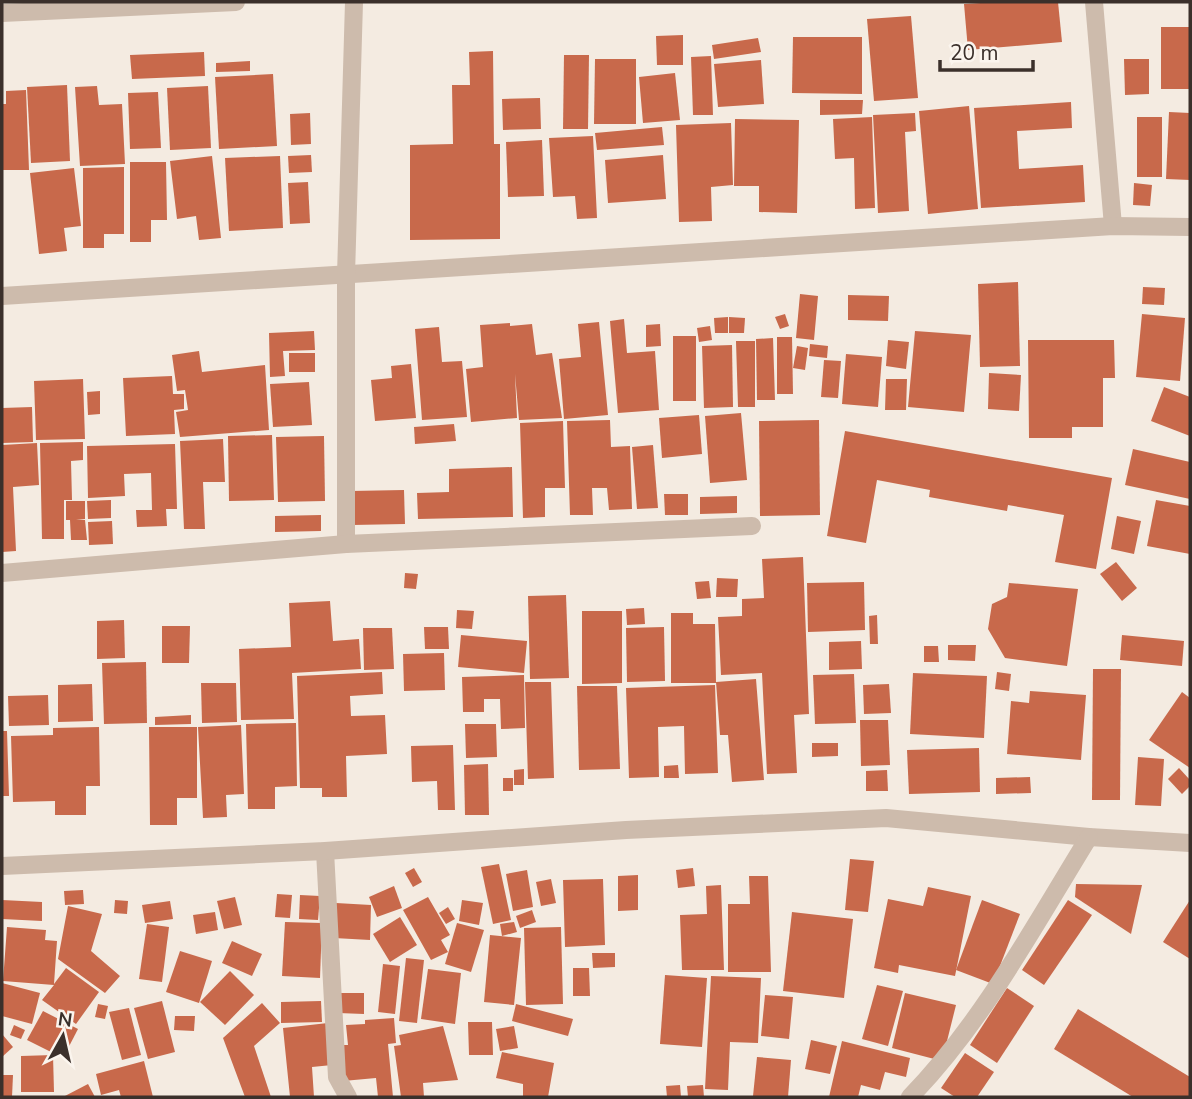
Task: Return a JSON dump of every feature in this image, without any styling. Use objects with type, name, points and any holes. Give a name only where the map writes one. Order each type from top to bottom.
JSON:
[{"type":"street","points":[[2,12],[236,2]]},
{"type":"street","points":[[346,544],[346,275],[354,2]]},
{"type":"street","points":[[1094,2],[1112,226]]},
{"type":"street","points":[[2,296],[1112,226],[1190,227]]},
{"type":"street","points":[[2,573],[346,544],[752,526]]},
{"type":"street","points":[[2,866],[325,851],[625,830],[886,818],[1089,837],[1190,843]]},
{"type":"street","points":[[910,1097],[942,1065],[1000,980],[1089,837]]},
{"type":"street","points":[[325,851],[337,1077],[348,1097]]},
{"type":"building","points":[[1058,2],[1062,42],[968,50],[964,4]]},
{"type":"building","points":[[911,16],[918,98],[874,101],[867,19]]},
{"type":"building","points":[[1161,27],[1190,27],[1190,89],[1161,89]]},
{"type":"building","points":[[683,35],[683,65],[657,65],[656,36]]},
{"type":"building","points":[[793,37],[862,37],[862,94],[792,93]]},
{"type":"building","points":[[758,38],[761,52],[714,59],[712,45]]},
{"type":"building","points":[[493,51],[494,144],[500,144],[500,239],[410,240],[410,145],[453,144],[452,85],[470,85],[469,52]]},
{"type":"building","points":[[204,52],[205,76],[132,79],[130,55]]},
{"type":"building","points":[[564,55],[589,55],[588,129],[563,129]]},
{"type":"building","points":[[711,56],[713,115],[693,115],[691,57]]},
{"type":"building","points":[[595,59],[636,59],[636,124],[594,124]]},
{"type":"building","points":[[1124,59],[1149,59],[1149,94],[1125,95]]},
{"type":"building","points":[[761,60],[764,104],[718,107],[714,64]]},
{"type":"building","points":[[250,61],[250,71],[216,72],[216,63]]},
{"type":"building","points":[[675,73],[680,120],[643,123],[639,77]]},
{"type":"building","points":[[273,74],[277,146],[219,149],[215,77]]},
{"type":"building","points":[[67,85],[70,161],[31,163],[27,87]]},
{"type":"building","points":[[97,86],[99,105],[122,104],[125,164],[80,166],[75,87]]},
{"type":"building","points":[[208,86],[211,148],[170,150],[167,88]]},
{"type":"building","points":[[26,90],[29,170],[2,170],[2,104],[6,104],[6,91]]},
{"type":"building","points":[[158,92],[161,148],[130,149],[128,93]]},
{"type":"building","points":[[540,98],[541,129],[503,130],[502,99]]},
{"type":"building","points":[[820,100],[863,100],[862,114],[820,115]]},
{"type":"building","points":[[1071,102],[1072,128],[1017,131],[1019,169],[1083,165],[1085,202],[981,208],[974,108]]},
{"type":"building","points":[[969,106],[978,209],[928,214],[919,111]]},
{"type":"building","points":[[1169,112],[1190,113],[1190,180],[1166,179]]},
{"type":"building","points":[[310,113],[311,144],[291,145],[290,114]]},
{"type":"building","points":[[915,113],[916,131],[905,132],[909,211],[878,213],[873,115]]},
{"type":"building","points":[[872,117],[875,208],[855,209],[854,158],[835,159],[833,119]]},
{"type":"building","points":[[1137,117],[1162,117],[1162,177],[1137,177]]},
{"type":"building","points":[[735,119],[799,120],[797,213],[759,212],[759,186],[734,186]]},
{"type":"building","points":[[731,123],[733,185],[711,187],[712,221],[679,222],[676,125]]},
{"type":"building","points":[[662,127],[664,145],[597,150],[595,133]]},
{"type":"building","points":[[593,136],[597,218],[577,219],[575,196],[553,197],[549,138]]},
{"type":"building","points":[[542,140],[544,196],[508,197],[506,142]]},
{"type":"building","points":[[311,155],[312,172],[289,173],[288,156]]},
{"type":"building","points":[[663,155],[666,199],[608,203],[605,160]]},
{"type":"building","points":[[212,156],[221,238],[199,240],[196,216],[177,219],[170,161]]},
{"type":"building","points":[[280,156],[283,228],[229,231],[225,158]]},
{"type":"building","points":[[130,162],[166,162],[167,220],[151,220],[151,242],[130,242]]},
{"type":"building","points":[[124,167],[124,234],[104,234],[104,248],[83,248],[83,168]]},
{"type":"building","points":[[74,168],[81,226],[64,228],[67,251],[39,254],[30,173]]},
{"type":"building","points":[[308,182],[310,223],[290,224],[288,183]]},
{"type":"building","points":[[1134,183],[1152,185],[1150,206],[1133,205]]},
{"type":"building","points":[[1018,282],[1020,366],[980,367],[978,284]]},
{"type":"building","points":[[1143,287],[1165,288],[1164,305],[1142,304]]},
{"type":"building","points":[[800,294],[818,296],[814,340],[796,338]]},
{"type":"building","points":[[848,295],[889,296],[888,321],[848,320]]},
{"type":"building","points":[[785,314],[789,326],[780,329],[775,317]]},
{"type":"building","points":[[1142,314],[1185,318],[1180,381],[1136,377]]},
{"type":"building","points":[[728,317],[728,333],[715,333],[714,318]]},
{"type":"building","points":[[729,317],[745,318],[744,333],[729,333]]},
{"type":"building","points":[[624,319],[627,353],[655,351],[659,410],[618,413],[610,321]]},
{"type":"building","points":[[599,322],[608,415],[564,419],[559,359],[581,357],[578,324]]},
{"type":"building","points":[[510,323],[510,326],[532,324],[536,355],[552,353],[562,418],[519,420],[515,374],[517,418],[471,422],[466,369],[483,367],[480,325]]},
{"type":"building","points":[[660,324],[661,346],[646,347],[646,325]]},
{"type":"building","points":[[710,326],[712,340],[699,342],[697,328]]},
{"type":"building","points":[[439,327],[442,362],[462,361],[467,417],[422,420],[415,329]]},
{"type":"building","points":[[314,331],[315,350],[283,351],[285,376],[270,377],[269,333]]},
{"type":"building","points":[[915,331],[971,335],[964,412],[908,407]]},
{"type":"building","points":[[673,336],[696,336],[696,401],[673,401]]},
{"type":"building","points":[[777,337],[792,337],[793,394],[777,394]]},
{"type":"building","points":[[773,338],[775,400],[757,400],[756,339]]},
{"type":"building","points":[[888,340],[909,342],[906,369],[886,366]]},
{"type":"building","points":[[1028,340],[1114,340],[1115,378],[1103,378],[1103,427],[1072,427],[1072,438],[1029,438]]},
{"type":"building","points":[[736,341],[755,341],[755,407],[738,407]]},
{"type":"building","points":[[810,344],[828,346],[827,358],[809,356]]},
{"type":"building","points":[[732,345],[733,407],[704,408],[702,346]]},
{"type":"building","points":[[797,346],[808,348],[805,370],[793,368]]},
{"type":"building","points":[[199,351],[202,372],[265,365],[269,430],[180,437],[176,412],[188,410],[185,390],[177,391],[172,355]]},
{"type":"building","points":[[289,353],[315,353],[315,372],[289,372]]},
{"type":"building","points":[[846,354],[882,357],[878,407],[842,404]]},
{"type":"building","points":[[824,360],[841,361],[838,398],[821,397]]},
{"type":"building","points":[[411,364],[416,418],[375,421],[371,380],[392,378],[391,366]]},
{"type":"building","points":[[989,373],[1021,375],[1019,411],[988,409]]},
{"type":"building","points":[[172,376],[173,394],[184,394],[184,409],[174,410],[175,434],[126,436],[123,378]]},
{"type":"building","points":[[83,379],[85,439],[36,440],[34,381]]},
{"type":"building","points":[[886,379],[907,379],[906,410],[885,410]]},
{"type":"building","points":[[309,382],[312,425],[273,427],[270,384]]},
{"type":"building","points":[[1164,387],[1190,397],[1190,436],[1151,421]]},
{"type":"building","points":[[100,391],[100,414],[88,415],[87,392]]},
{"type":"building","points":[[32,407],[33,442],[2,443],[2,408]]},
{"type":"building","points":[[741,413],[747,480],[710,483],[705,416]]},
{"type":"building","points":[[699,415],[702,454],[662,458],[659,418]]},
{"type":"building","points":[[610,420],[611,447],[630,446],[632,509],[609,510],[607,488],[592,488],[593,515],[570,515],[567,421]]},
{"type":"building","points":[[819,420],[820,515],[760,516],[759,421]]},
{"type":"building","points":[[563,421],[565,488],[545,488],[545,517],[523,518],[520,423]]},
{"type":"building","points":[[454,424],[456,441],[415,444],[414,427]]},
{"type":"building","points":[[845,431],[1112,478],[1096,569],[1055,562],[1064,515],[1008,505],[1007,511],[929,497],[930,490],[877,480],[866,543],[827,536]]},
{"type":"building","points":[[272,435],[274,500],[229,501],[228,436]]},
{"type":"building","points":[[324,436],[325,501],[278,502],[276,437]]},
{"type":"building","points":[[223,439],[225,482],[203,482],[205,529],[184,529],[180,441]]},
{"type":"building","points":[[83,442],[83,460],[71,461],[72,500],[64,500],[64,539],[42,539],[40,443]]},
{"type":"building","points":[[37,443],[39,485],[13,487],[16,551],[2,552],[2,445]]},
{"type":"building","points":[[175,444],[177,509],[166,509],[167,526],[137,527],[136,510],[152,510],[151,473],[124,474],[125,496],[88,498],[87,446]]},
{"type":"building","points":[[653,445],[658,508],[637,509],[632,447]]},
{"type":"building","points":[[1133,449],[1190,462],[1190,499],[1125,485]]},
{"type":"building","points":[[512,467],[513,517],[418,519],[417,493],[449,492],[449,469]]},
{"type":"building","points":[[404,490],[405,524],[352,525],[351,491]]},
{"type":"building","points":[[664,494],[688,494],[688,515],[665,515]]},
{"type":"building","points":[[737,496],[737,513],[700,514],[700,497]]},
{"type":"building","points":[[111,500],[111,518],[88,519],[87,501]]},
{"type":"building","points":[[1156,500],[1190,506],[1190,554],[1147,546]]},
{"type":"building","points":[[66,501],[85,501],[85,519],[76,519],[85,520],[87,540],[71,540],[70,520],[66,520]]},
{"type":"building","points":[[321,515],[321,531],[275,532],[275,516]]},
{"type":"building","points":[[1117,516],[1141,521],[1134,554],[1111,549]]},
{"type":"building","points":[[112,521],[113,544],[89,545],[88,522]]},
{"type":"building","points":[[803,557],[809,714],[794,715],[797,773],[767,774],[762,673],[721,675],[718,617],[742,616],[742,599],[764,598],[762,559]]},
{"type":"building","points":[[1116,562],[1137,588],[1122,601],[1100,574]]},
{"type":"building","points":[[405,573],[418,574],[416,589],[404,588]]},
{"type":"building","points":[[717,578],[738,579],[737,597],[716,597]]},
{"type":"building","points":[[709,581],[711,598],[697,599],[695,582]]},
{"type":"building","points":[[864,582],[865,630],[808,632],[807,583]]},
{"type":"building","points":[[1009,583],[1078,589],[1067,666],[1005,658],[988,629],[992,604],[1007,597]]},
{"type":"building","points":[[566,595],[569,678],[530,679],[528,596]]},
{"type":"building","points":[[330,601],[333,641],[359,639],[361,669],[292,673],[294,719],[241,720],[239,649],[291,647],[289,603]]},
{"type":"building","points":[[644,608],[645,624],[627,625],[626,609]]},
{"type":"building","points":[[457,610],[474,611],[472,629],[456,628]]},
{"type":"building","points":[[582,611],[622,611],[622,683],[582,684]]},
{"type":"building","points":[[671,613],[693,613],[693,624],[715,624],[716,683],[671,683]]},
{"type":"building","points":[[877,615],[878,644],[870,644],[869,616]]},
{"type":"building","points":[[124,620],[125,658],[97,659],[97,621]]},
{"type":"building","points":[[162,626],[190,626],[189,663],[162,663]]},
{"type":"building","points":[[424,627],[448,627],[449,649],[425,649]]},
{"type":"building","points":[[664,627],[665,681],[627,682],[626,628]]},
{"type":"building","points":[[363,628],[392,628],[394,669],[364,670]]},
{"type":"building","points":[[461,635],[527,641],[524,673],[458,667]]},
{"type":"building","points":[[1122,635],[1184,641],[1182,666],[1120,660]]},
{"type":"building","points":[[861,641],[862,669],[829,670],[829,642]]},
{"type":"building","points":[[948,645],[976,645],[975,661],[948,660]]},
{"type":"building","points":[[924,646],[938,646],[939,662],[924,662]]},
{"type":"building","points":[[444,653],[445,690],[404,691],[403,654]]},
{"type":"building","points":[[146,662],[147,723],[104,724],[102,663]]},
{"type":"building","points":[[1093,669],[1121,669],[1120,800],[1092,800]]},
{"type":"building","points":[[382,672],[383,694],[350,696],[351,716],[385,715],[387,754],[346,756],[347,797],[322,797],[322,788],[300,788],[297,676]]},
{"type":"building","points":[[997,672],[1011,674],[1009,691],[995,689]]},
{"type":"building","points":[[913,673],[987,676],[984,738],[910,734]]},
{"type":"building","points":[[854,674],[856,723],[815,724],[813,675]]},
{"type":"building","points":[[524,675],[525,728],[501,729],[500,699],[484,699],[484,712],[463,712],[462,677]]},
{"type":"building","points":[[756,679],[764,780],[732,782],[728,735],[720,735],[716,682]]},
{"type":"building","points":[[525,682],[551,682],[554,778],[528,779]]},
{"type":"building","points":[[201,683],[236,683],[237,722],[202,723]]},
{"type":"building","points":[[92,684],[93,721],[58,722],[58,685]]},
{"type":"building","points":[[889,684],[891,713],[864,714],[863,685]]},
{"type":"building","points":[[715,685],[718,773],[685,774],[684,726],[658,727],[659,777],[629,778],[626,688]]},
{"type":"building","points":[[577,686],[617,686],[620,769],[579,770]]},
{"type":"building","points":[[1030,691],[1086,695],[1081,760],[1007,754],[1011,701],[1029,703]]},
{"type":"building","points":[[1182,692],[1190,698],[1190,768],[1149,740]]},
{"type":"building","points":[[48,695],[49,725],[9,726],[8,696]]},
{"type":"building","points":[[191,715],[191,724],[155,725],[155,717]]},
{"type":"building","points":[[860,720],[888,720],[890,765],[861,766]]},
{"type":"building","points":[[296,723],[297,786],[275,787],[275,809],[248,809],[246,724]]},
{"type":"building","points":[[465,724],[496,724],[497,757],[466,758]]},
{"type":"building","points":[[241,725],[244,794],[226,795],[227,817],[203,818],[198,727]]},
{"type":"building","points":[[99,727],[100,786],[86,786],[86,815],[55,815],[55,801],[13,802],[11,736],[53,735],[53,728]]},
{"type":"building","points":[[149,727],[197,727],[197,798],[177,798],[177,825],[150,825]]},
{"type":"building","points":[[2,731],[7,731],[9,796],[2,796]]},
{"type":"building","points":[[812,743],[838,743],[838,756],[812,757]]},
{"type":"building","points":[[453,745],[455,810],[438,810],[437,781],[412,782],[411,746]]},
{"type":"building","points":[[979,748],[980,792],[909,794],[907,750]]},
{"type":"building","points":[[1138,757],[1164,759],[1161,806],[1135,805]]},
{"type":"building","points":[[488,764],[489,815],[465,815],[464,765]]},
{"type":"building","points":[[678,765],[679,778],[664,778],[664,766]]},
{"type":"building","points":[[1179,768],[1190,780],[1190,786],[1182,794],[1168,779]]},
{"type":"building","points":[[524,769],[524,785],[514,785],[514,770]]},
{"type":"building","points":[[887,770],[888,791],[866,791],[866,771]]},
{"type":"building","points":[[1030,777],[1031,793],[996,794],[996,778]]},
{"type":"building","points":[[503,778],[513,778],[513,791],[503,791]]},
{"type":"building","points":[[850,859],[874,861],[868,912],[845,910]]},
{"type":"building","points":[[499,864],[511,920],[493,924],[481,867]]},
{"type":"building","points":[[414,868],[422,882],[413,887],[405,873]]},
{"type":"building","points":[[693,868],[695,886],[678,888],[676,870]]},
{"type":"building","points":[[527,870],[533,907],[513,911],[506,874]]},
{"type":"building","points":[[638,875],[638,910],[618,911],[618,876]]},
{"type":"building","points":[[749,876],[768,876],[771,972],[728,972],[728,904],[750,904]]},
{"type":"building","points":[[551,879],[556,903],[541,906],[536,882]]},
{"type":"building","points":[[603,879],[605,945],[565,947],[563,880]]},
{"type":"building","points":[[1076,884],[1142,885],[1131,934],[1075,897]]},
{"type":"building","points":[[721,885],[724,970],[682,970],[680,915],[707,914],[706,886]]},
{"type":"building","points":[[394,886],[402,908],[377,917],[369,897]]},
{"type":"building","points":[[928,887],[971,896],[955,976],[899,965],[898,973],[874,968],[888,899],[923,906]]},
{"type":"building","points":[[83,890],[84,904],[65,905],[64,891]]},
{"type":"building","points":[[277,894],[292,895],[290,918],[275,917]]},
{"type":"building","points":[[300,895],[320,896],[318,920],[299,919]]},
{"type":"building","points":[[235,897],[242,925],[224,929],[217,901]]},
{"type":"building","points":[[428,897],[450,935],[441,940],[448,952],[431,960],[403,910]]},
{"type":"building","points":[[2,900],[42,902],[42,921],[2,919]]},
{"type":"building","points":[[115,900],[128,901],[127,914],[114,913]]},
{"type":"building","points":[[462,900],[483,903],[479,925],[459,921]]},
{"type":"building","points":[[982,900],[1020,914],[993,984],[956,970]]},
{"type":"building","points":[[1068,900],[1092,915],[1044,985],[1022,970]]},
{"type":"building","points":[[1190,900],[1190,959],[1163,942]]},
{"type":"building","points":[[170,901],[173,919],[145,923],[142,905]]},
{"type":"building","points":[[336,903],[371,905],[370,940],[334,938]]},
{"type":"building","points":[[68,906],[102,914],[91,951],[120,976],[105,993],[58,959]]},
{"type":"building","points":[[448,907],[455,919],[446,924],[439,913]]},
{"type":"building","points":[[532,910],[536,922],[520,928],[516,916]]},
{"type":"building","points":[[215,912],[218,930],[196,934],[193,915]]},
{"type":"building","points":[[792,912],[853,919],[844,998],[783,991]]},
{"type":"building","points":[[400,917],[417,945],[390,962],[373,934]]},
{"type":"building","points":[[285,922],[322,923],[320,978],[282,976]]},
{"type":"building","points":[[514,922],[517,932],[502,936],[500,924]]},
{"type":"building","points":[[457,923],[484,930],[471,972],[445,964]]},
{"type":"building","points":[[147,924],[169,927],[162,982],[139,979]]},
{"type":"building","points":[[7,927],[46,930],[45,940],[57,941],[54,984],[66,968],[99,992],[76,1024],[42,1000],[54,985],[3,981]]},
{"type":"building","points":[[561,927],[563,1004],[526,1005],[524,928]]},
{"type":"building","points":[[490,935],[521,938],[514,1005],[484,1002]]},
{"type":"building","points":[[232,941],[262,954],[252,976],[222,963]]},
{"type":"building","points":[[180,951],[212,961],[199,1003],[166,992]]},
{"type":"building","points":[[592,953],[615,953],[615,967],[593,968]]},
{"type":"building","points":[[406,958],[424,960],[417,1023],[399,1021]]},
{"type":"building","points":[[383,964],[400,966],[395,1014],[378,1012]]},
{"type":"building","points":[[573,968],[589,968],[590,996],[573,996]]},
{"type":"building","points":[[428,969],[461,973],[455,1024],[421,1019]]},
{"type":"building","points":[[230,971],[254,995],[225,1025],[200,1002]]},
{"type":"building","points":[[665,975],[707,978],[702,1047],[660,1044]]},
{"type":"building","points":[[711,976],[761,978],[758,1043],[730,1042],[728,1090],[705,1089]]},
{"type":"building","points":[[2,983],[40,993],[32,1024],[2,1016]]},
{"type":"building","points":[[877,985],[903,991],[888,1046],[862,1039]]},
{"type":"building","points":[[1007,988],[1034,1006],[997,1063],[970,1045]]},
{"type":"building","points":[[338,993],[364,993],[364,1014],[338,1013]]},
{"type":"building","points":[[905,993],[956,1005],[942,1061],[892,1048]]},
{"type":"building","points":[[765,995],[793,997],[789,1039],[761,1036]]},
{"type":"building","points":[[162,1001],[175,1052],[148,1059],[134,1008]]},
{"type":"building","points":[[321,1001],[322,1022],[281,1023],[281,1002]]},
{"type":"building","points":[[262,1003],[280,1023],[254,1046],[271,1097],[245,1097],[223,1038]]},
{"type":"building","points":[[98,1004],[108,1006],[105,1019],[95,1017]]},
{"type":"building","points":[[516,1004],[573,1019],[568,1036],[512,1021]]},
{"type":"building","points":[[129,1008],[141,1055],[122,1060],[109,1012]]},
{"type":"building","points":[[1078,1009],[1190,1077],[1190,1097],[1133,1097],[1054,1049]]},
{"type":"building","points":[[43,1011],[78,1029],[63,1058],[27,1040]]},
{"type":"building","points":[[175,1016],[195,1016],[194,1031],[174,1030]]},
{"type":"building","points":[[394,1018],[396,1043],[388,1044],[393,1097],[378,1097],[376,1078],[343,1081],[340,1045],[348,1045],[346,1025],[365,1024],[365,1020]]},
{"type":"building","points":[[468,1022],[492,1022],[493,1055],[469,1055]]},
{"type":"building","points":[[328,1023],[332,1065],[312,1067],[314,1097],[290,1097],[283,1028]]},
{"type":"building","points":[[14,1025],[25,1030],[21,1039],[10,1035]]},
{"type":"building","points":[[443,1026],[458,1080],[423,1083],[424,1097],[401,1097],[394,1046],[401,1045],[399,1035]]},
{"type":"building","points":[[514,1026],[518,1048],[500,1051],[496,1029]]},
{"type":"building","points":[[2,1034],[13,1047],[2,1057]]},
{"type":"building","points":[[811,1040],[837,1046],[830,1074],[805,1069]]},
{"type":"building","points":[[842,1041],[910,1058],[906,1077],[885,1072],[880,1090],[861,1085],[858,1097],[829,1097]]},
{"type":"building","points":[[502,1052],[554,1063],[548,1097],[523,1097],[523,1084],[496,1078]]},
{"type":"building","points":[[965,1053],[994,1072],[977,1097],[955,1097],[941,1088]]},
{"type":"building","points":[[53,1055],[54,1092],[21,1092],[21,1056]]},
{"type":"building","points":[[757,1057],[791,1060],[788,1097],[753,1096]]},
{"type":"building","points":[[144,1061],[153,1097],[121,1097],[119,1090],[101,1095],[96,1074]]},
{"type":"building","points":[[2,1075],[13,1075],[12,1097],[2,1097]]},
{"type":"building","points":[[88,1084],[95,1097],[63,1097]]},
{"type":"building","points":[[680,1085],[681,1097],[667,1097],[666,1086]]},
{"type":"building","points":[[703,1085],[704,1097],[688,1097],[687,1086]]}]
